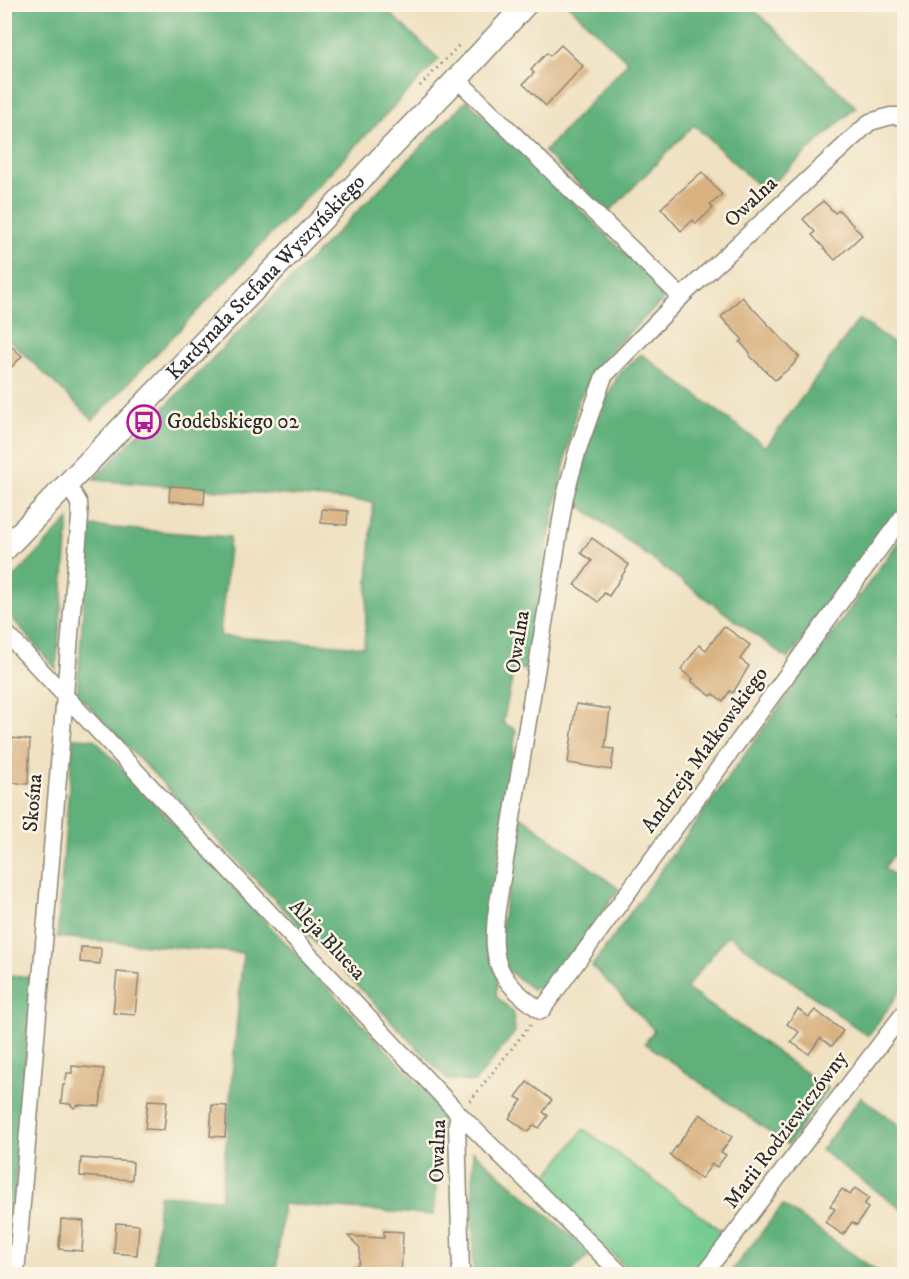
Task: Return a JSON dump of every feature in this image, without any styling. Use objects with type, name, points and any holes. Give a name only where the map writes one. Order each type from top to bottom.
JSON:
[{"type":"main road","name":"Kardynała Stefana Wyszyńskiego","points":[[4,550],[457,79],[526,4]]},
{"type":"street","points":[[457,79],[681,297]]},
{"type":"street","name":"Owalna","points":[[541,1011],[518,994],[505,979],[495,958],[494,930],[565,496],[578,449],[604,376],[681,297],[870,122],[891,116],[904,116]]},
{"type":"street","name":"Skośna","points":[[16,1275],[80,517],[79,503],[67,483]]},
{"type":"street","name":"Andrzeja Małkowskiego","points":[[541,1011],[904,515]]},
{"type":"street","name":"Aleja Bluesa","points":[[4,631],[459,1114],[621,1275]]},
{"type":"street","name":"Marii Rodziewiczówny","points":[[704,1275],[904,1013]]},
{"type":"street","name":"Owalna","points":[[459,1114],[457,1124],[461,1275]]},
{"type":"path","points":[[896,715],[904,720]]},
{"type":"path","name":"Owalna","points":[[459,1114],[541,1011]]},
{"type":"green space","points":[[5,4],[381,5],[439,59],[93,420],[5,338],[5,261],[11,254],[4,248]]},
{"type":"green space","points":[[568,5],[749,5],[856,107],[764,191],[694,125],[609,212],[544,152],[628,62]]},
{"type":"green space","points":[[467,100],[668,295],[602,359],[578,401],[545,556],[530,670],[514,669],[503,723],[516,730],[498,863],[484,939],[498,978],[496,996],[513,1012],[515,1032],[475,1082],[448,1080],[77,694],[89,526],[230,537],[220,636],[364,647],[373,502],[93,480]]},
{"type":"green space","points":[[859,319],[904,351],[904,502],[788,659],[573,501],[596,420],[618,375],[641,354],[766,447]]},
{"type":"green space","points":[[69,519],[56,669],[5,610],[5,587]]},
{"type":"green space","points":[[904,534],[904,842],[884,868],[904,882],[904,986],[868,1036],[728,935],[686,988],[828,1089],[788,1145],[645,1043],[654,1030],[592,966]]},
{"type":"green space","points":[[73,738],[94,739],[424,1090],[442,1116],[434,1215],[283,1204],[276,1274],[153,1274],[159,1195],[221,1199],[243,953],[57,937]]},
{"type":"green space","points":[[522,817],[619,889],[550,985],[532,989],[506,969],[495,957]]},
{"type":"green space","points":[[5,976],[32,977],[8,1274],[5,1274]]},
{"type":"green space","points":[[861,1097],[904,1129],[904,1211],[821,1150]]},
{"type":"green space","points":[[584,1129],[724,1233],[693,1274],[633,1274],[540,1185]]},
{"type":"green space","points":[[473,1151],[591,1253],[571,1272],[574,1274],[473,1274]]},
{"type":"green space","points":[[783,1205],[881,1274],[729,1274]]},
{"type":"building","points":[[561,45],[583,66],[546,106],[523,84],[534,73],[531,70],[539,61],[547,53],[550,56]]},
{"type":"building","points":[[702,172],[722,195],[710,205],[713,208],[696,224],[693,220],[681,231],[661,208]]},
{"type":"building","points":[[823,201],[835,213],[839,210],[862,235],[835,260],[812,235],[815,232],[803,219]]},
{"type":"building","points":[[742,297],[799,357],[775,380],[750,356],[740,342],[743,340],[721,317]]},
{"type":"building","points":[[4,340],[22,356],[4,375]]},
{"type":"building","points":[[170,486],[205,488],[204,504],[169,501]]},
{"type":"building","points":[[322,509],[348,511],[347,525],[321,523]]},
{"type":"building","points":[[592,538],[629,565],[609,596],[604,593],[598,602],[575,585],[592,561],[581,553]]},
{"type":"building","points":[[724,626],[750,645],[740,659],[749,666],[733,693],[730,691],[723,701],[713,694],[711,696],[681,670],[699,645],[706,650]]},
{"type":"building","points":[[576,704],[610,709],[605,748],[614,749],[611,770],[568,763]]},
{"type":"building","points":[[12,738],[30,740],[28,784],[8,782],[9,771],[4,771],[4,751],[10,751]]},
{"type":"building","points":[[81,947],[101,948],[100,964],[80,962]]},
{"type":"building","points":[[117,972],[139,974],[135,1015],[113,1013]]},
{"type":"building","points":[[798,1009],[809,1017],[815,1010],[843,1031],[832,1046],[820,1038],[809,1054],[791,1042],[799,1032],[787,1024]]},
{"type":"building","points":[[72,1066],[104,1069],[100,1106],[78,1105],[74,1108],[70,1104],[61,1103],[63,1085],[65,1085],[67,1073],[72,1073]]},
{"type":"building","points":[[527,1082],[552,1100],[543,1112],[548,1116],[539,1128],[534,1125],[528,1132],[509,1118],[522,1100],[516,1097]]},
{"type":"building","points":[[148,1100],[167,1101],[164,1130],[145,1129]]},
{"type":"building","points":[[212,1105],[227,1106],[225,1137],[210,1136]]},
{"type":"building","points":[[700,1114],[732,1137],[721,1152],[726,1155],[717,1167],[712,1164],[701,1179],[670,1155]]},
{"type":"building","points":[[81,1158],[133,1162],[132,1180],[80,1176]]},
{"type":"building","points":[[855,1188],[869,1198],[864,1205],[868,1208],[857,1225],[852,1222],[843,1235],[825,1222],[835,1209],[830,1206],[842,1189],[850,1195]]},
{"type":"building","points":[[61,1219],[84,1221],[82,1251],[59,1249]]},
{"type":"building","points":[[116,1223],[139,1225],[137,1255],[114,1253]]},
{"type":"building","points":[[384,1231],[403,1232],[401,1275],[346,1274],[359,1263],[360,1248],[348,1236],[384,1238]]},
{"type":"place","name":"Godebskiego 02","points":[[144,422]]}]
